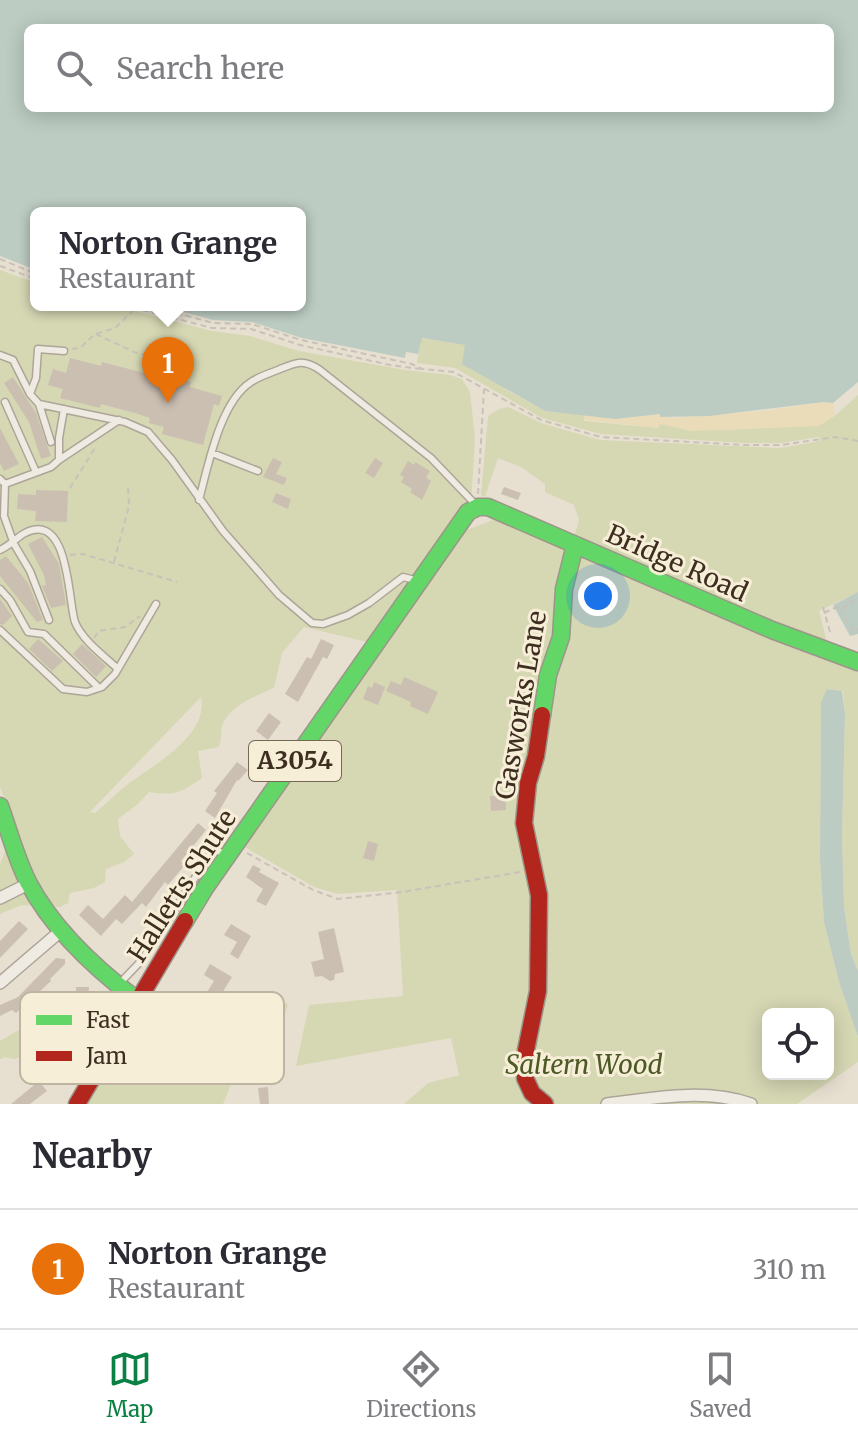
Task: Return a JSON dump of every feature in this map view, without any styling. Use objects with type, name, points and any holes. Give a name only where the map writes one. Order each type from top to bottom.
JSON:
[{"type":"main road","name":"Bridge Road","points":[[478,507],[488,507],[772,630],[858,662]]},
{"type":"main road","name":"Halletts Shute","points":[[142,992],[205,888],[468,512],[478,507]]},
{"type":"main road","name":"Gasworks Lane","points":[[545,1104],[532,1093],[525,1078],[526,1050],[538,991],[539,895],[524,823],[528,783],[536,756],[548,675],[561,637],[564,589],[575,545]]},
{"type":"main road","points":[[0,806],[28,884],[63,929],[126,992]]},
{"type":"main road","name":"Halletts Shute","points":[[77,1104],[89,1084]]},
{"type":"street","points":[[0,898],[28,884]]},
{"type":"street","points":[[0,983],[63,929]]},
{"type":"street","points":[[607,1104],[693,1095],[751,1104]]},
{"type":"lane","points":[[30,394],[36,378],[38,349],[64,351]]},
{"type":"lane","points":[[0,355],[13,360],[30,394],[39,404],[51,442]]},
{"type":"lane","points":[[199,500],[217,435],[237,394],[251,382],[300,361],[310,363],[431,458],[478,507]]},
{"type":"lane","points":[[5,402],[36,472]]},
{"type":"lane","points":[[39,404],[119,420],[148,432],[265,580],[312,623],[323,624],[348,615],[403,577],[419,581]]},
{"type":"lane","points":[[59,460],[64,409]]},
{"type":"lane","points":[[49,620],[4,516],[3,482],[51,467],[119,420]]},
{"type":"lane","points":[[212,453],[258,471]]},
{"type":"lane","points":[[0,550],[14,544],[25,533],[40,530],[49,533],[64,555],[76,624],[118,669]]},
{"type":"lane","points":[[0,589],[28,632],[44,634],[99,688]]},
{"type":"lane","points":[[0,630],[63,689],[87,692],[99,688],[118,669],[156,604]]},
{"type":"lane","points":[[117,986],[142,960],[209,856],[232,850]]},
{"type":"path","points":[[0,259],[30,272]]},
{"type":"path","points":[[0,266],[30,277]]},
{"type":"path","points":[[64,351],[80,348],[95,334],[115,328],[133,311]]},
{"type":"path","points":[[143,311],[212,328],[251,329],[300,345],[390,365],[454,372],[541,420],[601,437],[745,445],[781,445],[835,437],[858,441]]},
{"type":"path","points":[[169,311],[213,323],[252,324],[301,340],[412,364],[422,369]]},
{"type":"path","points":[[95,334],[134,352],[175,362]]},
{"type":"path","points":[[478,507],[484,387]]},
{"type":"path","points":[[70,488],[106,430]]},
{"type":"path","points":[[114,564],[129,506],[128,487]]},
{"type":"path","points":[[64,555],[83,554],[177,582]]},
{"type":"path","points":[[841,609],[858,598]]},
{"type":"path","points":[[91,642],[99,631],[125,627],[156,604]]},
{"type":"path","points":[[824,613],[839,606],[853,632],[858,629]]},
{"type":"path","points":[[823,607],[830,632]]},
{"type":"path","points":[[232,850],[338,899],[402,892],[533,870]]},
{"type":"green space","points":[[0,270],[30,281],[30,311],[136,311],[212,331],[250,336],[299,351],[462,379],[470,392],[475,439],[471,504],[462,508],[367,642],[304,627],[282,653],[274,688],[230,713],[222,727],[219,747],[198,751],[202,778],[177,792],[149,792],[118,819],[120,836],[134,854],[106,869],[105,882],[94,888],[70,893],[68,903],[60,907],[21,905],[0,914],[0,864],[15,827],[0,787]],"holes":[[[201,697],[197,724],[165,758],[124,787],[95,813],[90,812]]]},
{"type":"green space","points":[[421,338],[466,345],[505,389],[545,411],[585,415],[584,421],[658,428],[659,424],[729,430],[776,426],[835,416],[858,395],[858,592],[819,611],[828,646],[574,537],[579,520],[574,505],[545,492],[545,484],[521,467],[498,458],[485,497],[481,495],[488,416],[508,407],[541,423],[600,440],[781,448],[820,441],[819,437],[781,443],[745,443],[601,434],[542,418],[455,368],[417,363]]},
{"type":"green space","name":"Saltern Wood","points":[[493,520],[503,521],[569,548],[560,587],[557,637],[544,675],[533,755],[524,782],[519,823],[534,895],[535,916],[533,990],[521,1048],[534,1044],[545,989],[546,916],[530,824],[533,783],[541,756],[553,676],[565,640],[569,589],[580,553],[858,670],[858,971],[851,954],[844,907],[843,691],[827,689],[821,702],[820,860],[824,922],[839,982],[858,1037],[858,1062],[834,1079],[834,1008],[762,1008],[762,1080],[832,1080],[797,1104],[404,1104],[428,1083],[459,1075],[451,1038],[296,1066],[309,1005],[403,996],[397,890],[338,894],[314,887],[245,847],[464,531]]},
{"type":"green space","points":[[20,1029],[20,1057],[0,1059],[0,1041]]},
{"type":"green space","points":[[98,1084],[231,1084],[223,1104],[86,1104]]},
{"type":"sand","points":[[833,403],[835,416],[819,426],[691,431],[660,424],[659,428],[584,420],[585,415],[615,419],[661,414],[673,418],[762,411]]},
{"type":"shaded area","points":[[0,0],[858,0],[858,382],[833,403],[709,416],[660,417],[660,414],[615,419],[545,411],[462,364],[465,345],[422,338],[418,354],[406,352],[405,358],[302,338],[252,322],[213,320],[180,311],[306,311],[306,207],[30,207],[30,268],[0,256]]},
{"type":"shaded area","points":[[858,592],[858,634],[850,636],[833,605]]},
{"type":"shaded area","points":[[827,689],[842,691],[845,714],[844,907],[851,954],[858,971],[858,1037],[839,982],[824,922],[820,860],[821,702]]},
{"type":"building","points":[[70,358],[101,366],[102,362],[167,379],[168,376],[191,382],[190,387],[222,396],[219,406],[214,404],[203,445],[162,434],[164,427],[149,423],[150,418],[135,413],[60,398],[63,389],[48,385],[53,369],[66,373]]},
{"type":"building","points":[[13,377],[36,413],[51,456],[41,459],[29,422],[4,383]]},
{"type":"building","points":[[0,428],[19,464],[4,471],[0,463]]},
{"type":"building","points":[[273,458],[282,462],[276,474],[287,478],[284,485],[263,477]]},
{"type":"building","points":[[375,458],[383,463],[374,478],[365,473]]},
{"type":"building","points":[[408,461],[430,471],[426,477],[431,481],[422,500],[401,482],[404,477],[400,475]]},
{"type":"building","points":[[504,487],[521,493],[518,500],[501,494]]},
{"type":"building","points":[[36,490],[68,491],[67,522],[35,521],[36,511],[17,509],[18,494],[36,495]]},
{"type":"building","points":[[276,493],[291,499],[288,509],[272,502]]},
{"type":"building","points":[[42,537],[59,564],[66,605],[51,608],[42,586],[46,585],[44,575],[28,544]]},
{"type":"building","points":[[6,556],[28,583],[43,620],[37,622],[0,576],[0,560]]},
{"type":"building","points":[[0,599],[12,616],[3,625],[0,624]]},
{"type":"building","points":[[38,639],[63,661],[52,671],[29,649]]},
{"type":"building","points":[[321,639],[334,645],[327,659],[323,657],[298,702],[285,694],[307,657],[311,659]]},
{"type":"building","points":[[82,644],[106,666],[96,677],[73,654]]},
{"type":"building","points":[[404,677],[438,692],[428,714],[386,691],[391,681],[401,685]]},
{"type":"building","points":[[374,682],[385,687],[378,705],[363,699],[368,686],[372,688]]},
{"type":"building","points":[[269,713],[281,722],[268,740],[256,731]]},
{"type":"building","points":[[237,762],[248,770],[237,780],[215,818],[205,811],[217,793],[214,791]]},
{"type":"building","points":[[490,796],[506,796],[506,810],[491,811]]},
{"type":"building","points":[[198,823],[206,830],[181,861],[185,865],[168,885],[165,882],[146,907],[142,903],[122,924],[116,919],[101,936],[79,915],[88,905],[103,919],[125,895],[132,902]]},
{"type":"building","points":[[368,841],[378,844],[374,861],[363,858]]},
{"type":"building","points":[[253,865],[279,883],[266,906],[256,901],[263,889],[246,877]]},
{"type":"building","points":[[19,921],[28,929],[0,958],[0,941]]},
{"type":"building","points":[[231,924],[251,936],[238,959],[230,954],[237,942],[224,935]]},
{"type":"building","points":[[334,928],[344,972],[335,974],[334,980],[330,981],[322,976],[315,977],[311,962],[324,959],[318,932]]},
{"type":"building","points":[[56,958],[65,959],[65,964],[39,992],[23,992]]},
{"type":"building","points":[[210,964],[232,977],[223,992],[207,992],[214,981],[204,975]]},
{"type":"building","points":[[76,987],[89,987],[89,992],[76,992]]},
{"type":"building","points":[[20,995],[20,1009],[0,1016],[0,1005]]},
{"type":"building","points":[[35,1084],[41,1084],[47,1091],[30,1104],[11,1104]]},
{"type":"building","points":[[268,1087],[269,1104],[260,1104],[258,1088]]},
{"type":"traffic: fast","points":[[185,921],[468,512],[478,507],[488,507],[772,630],[858,662]]},
{"type":"traffic: fast","points":[[542,715],[548,675],[561,637],[564,589],[575,545]]},
{"type":"traffic: fast","points":[[0,806],[16,854],[38,899],[62,931],[127,992]]},
{"type":"traffic: jam","points":[[542,715],[528,783],[524,823],[539,895],[538,991],[526,1050],[525,1078],[532,1093],[545,1104]]},
{"type":"traffic: jam","points":[[143,992],[185,921]]},
{"type":"traffic: jam","points":[[77,1104],[89,1084]]},
{"type":"place","name":"Norton Grange","points":[[168,403]]}]
